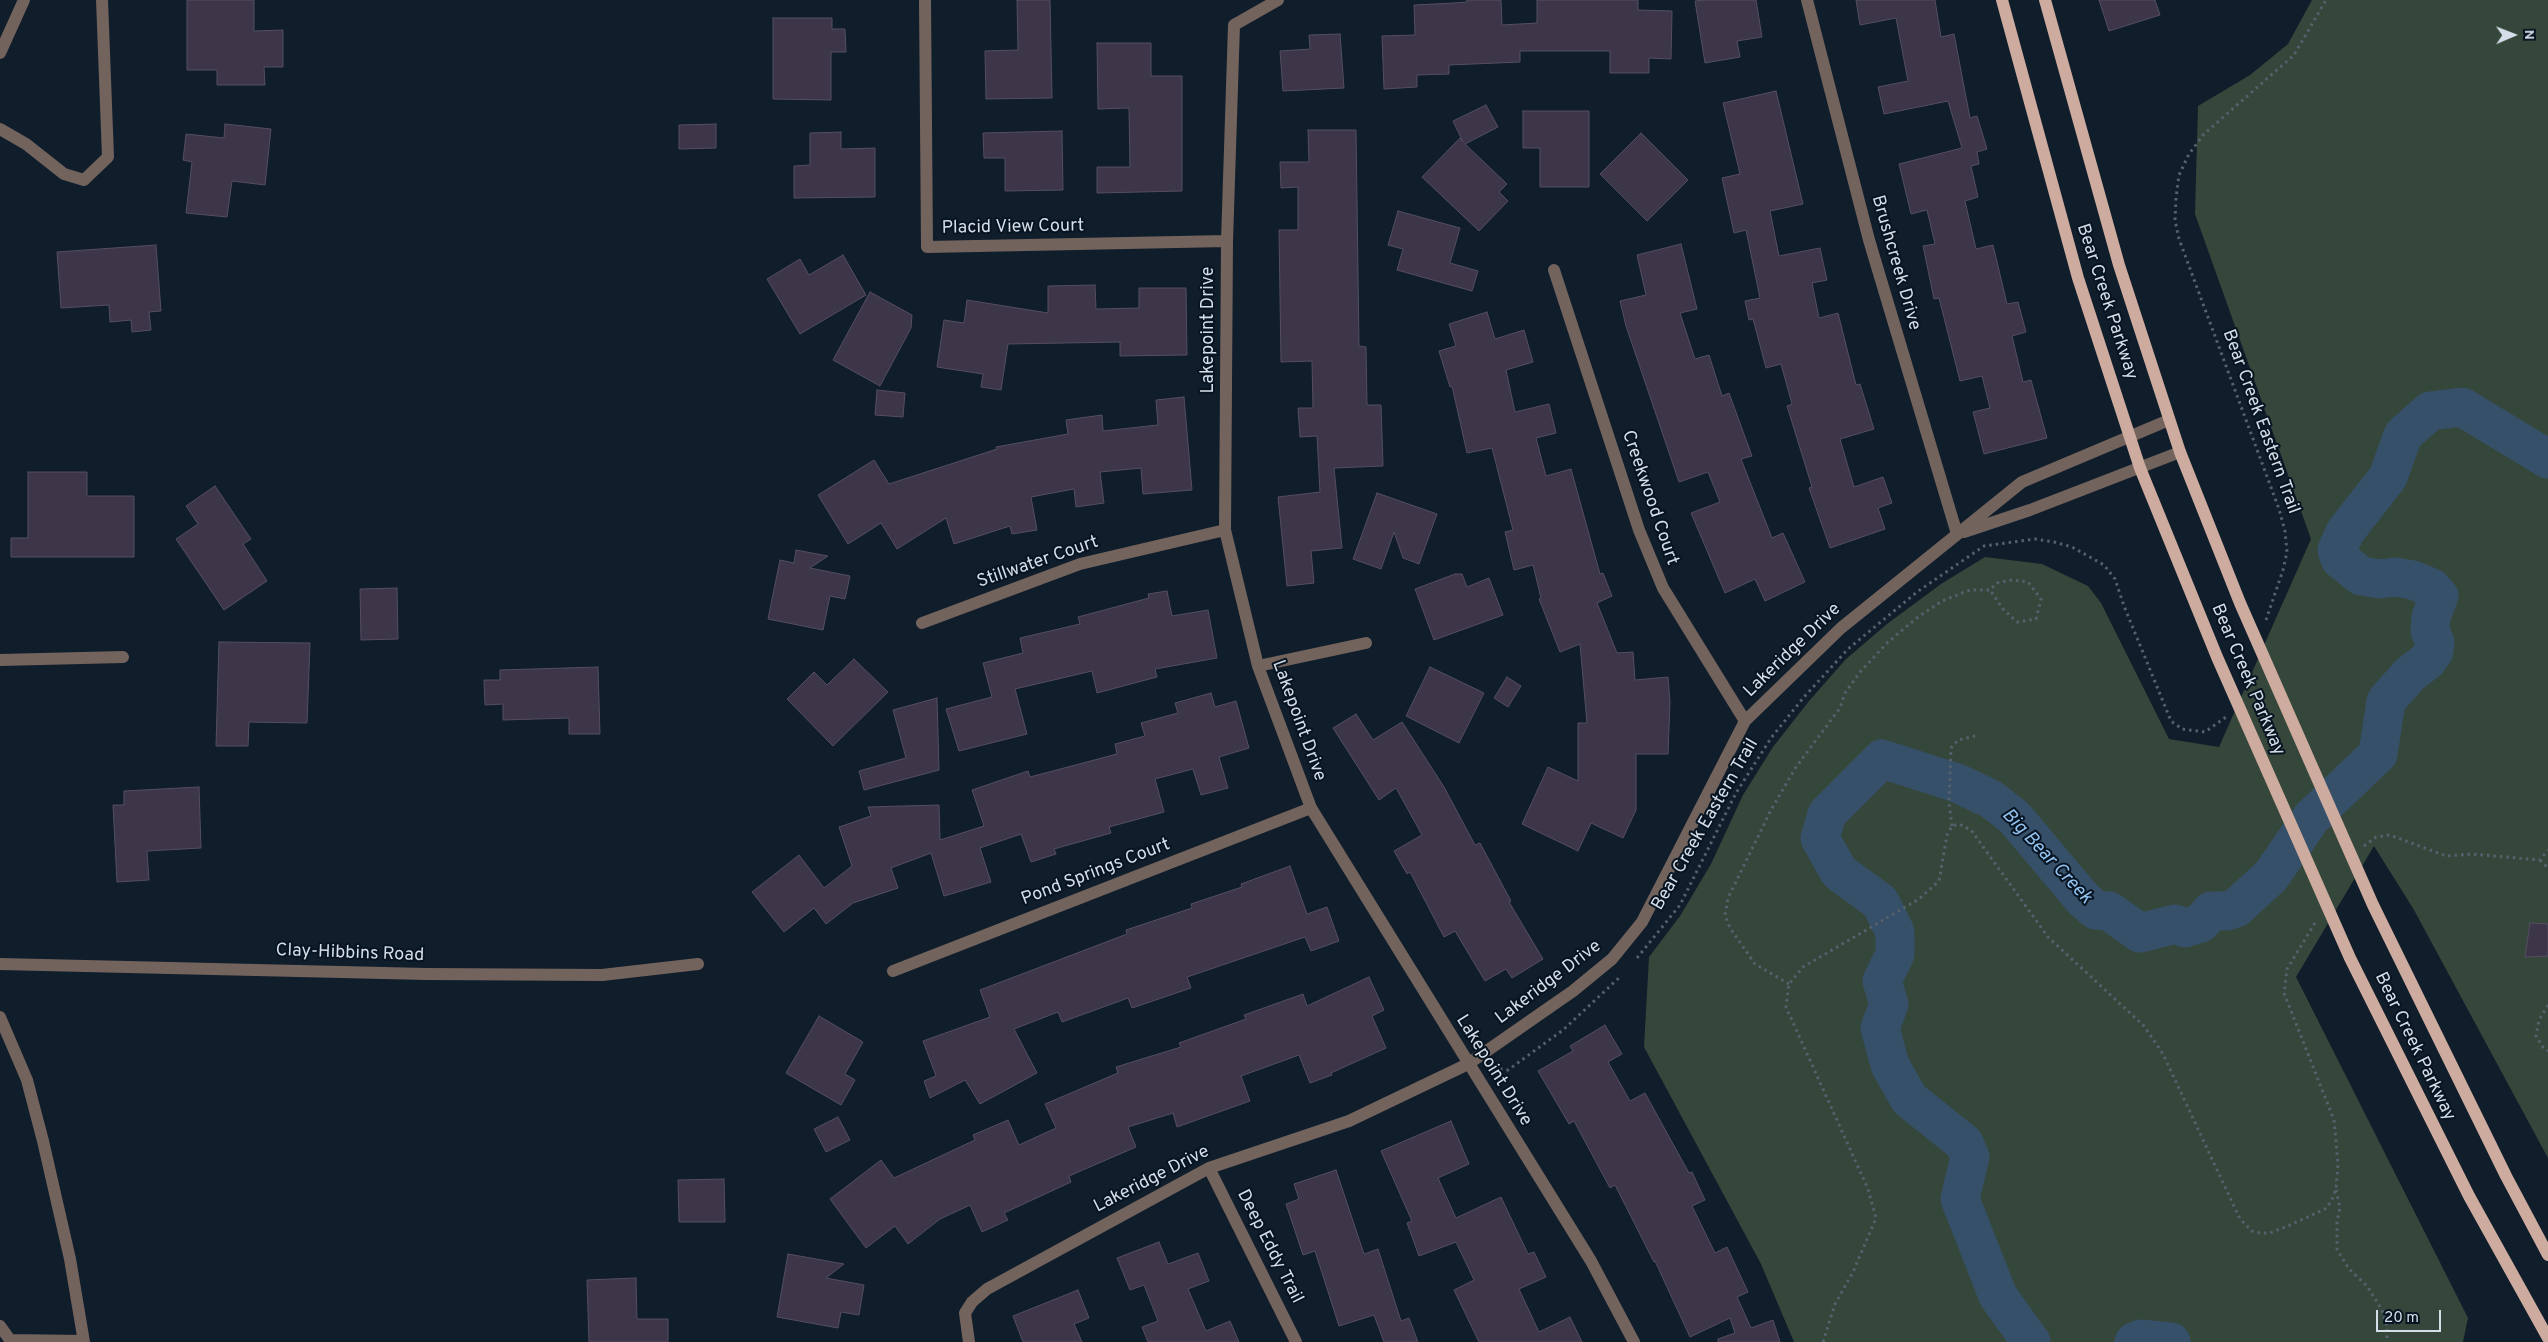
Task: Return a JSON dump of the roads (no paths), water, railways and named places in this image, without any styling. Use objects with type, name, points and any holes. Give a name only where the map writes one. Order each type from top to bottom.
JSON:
[{"type":"main road","name":"Bear Creek Parkway","points":[[2002,0],[2076,269],[2128,437],[2217,657],[2350,958],[2469,1196],[2548,1338]]},
{"type":"main road","name":"Bear Creek Parkway","points":[[2045,0],[2119,265],[2169,420],[2240,603],[2373,905],[2506,1176],[2548,1255]]},
{"type":"street","points":[[0,53],[24,0]]},
{"type":"street","points":[[0,130],[26,144],[64,174],[84,180],[108,157],[102,0]]},
{"type":"street","name":"Placid View Court","points":[[925,0],[927,247],[1227,241]]},
{"type":"street","name":"Lakepoint Drive","points":[[1278,0],[1234,25],[1227,241],[1225,530],[1258,666],[1311,808],[1591,1261],[1634,1342]]},
{"type":"street","name":"Brushcreek Drive","points":[[1807,0],[1870,240],[1957,534]]},
{"type":"street","name":"Creekwood Court","points":[[1554,270],[1639,530],[1663,588],[1745,721]]},
{"type":"street","name":"Lakeridge Drive","points":[[969,1342],[965,1313],[972,1302],[987,1289],[1209,1168],[1349,1121],[1468,1064],[1572,991],[1612,959],[1642,922],[1745,721],[1841,628],[2022,482],[2169,420]]},
{"type":"street","name":"Lakeridge Drive","points":[[1957,534],[2030,510],[2180,452]]},
{"type":"street","name":"Stillwater Court","points":[[922,623],[1080,564],[1225,530]]},
{"type":"street","points":[[1258,666],[1366,643]]},
{"type":"street","points":[[0,660],[123,657]]},
{"type":"street","name":"Pond Springs Court","points":[[893,971],[1311,808]]},
{"type":"street","name":"Clay-Hibbins Road","points":[[0,964],[426,974],[602,974],[698,964]]},
{"type":"street","points":[[0,1017],[27,1080],[43,1141],[70,1259],[83,1341],[9,1341],[0,1326]]},
{"type":"street","name":"Deep Eddy Trail","points":[[1209,1168],[1296,1342]]},
{"type":"waterway","name":"Big Bear Creek","points":[[2031,1342],[1998,1296],[1960,1199],[1970,1157],[1964,1143],[1909,1099],[1890,1065],[1880,1028],[1889,1004],[1882,981],[1895,954],[1895,932],[1880,902],[1839,872],[1820,838],[1827,814],[1882,759],[1957,783],[1991,799],[2014,817],[2083,899],[2096,910],[2109,911],[2140,933],[2175,924],[2185,928],[2201,923],[2211,911],[2227,911],[2236,908],[2271,876],[2311,818],[2378,754],[2386,701],[2410,674],[2427,661],[2434,651],[2435,642],[2430,631],[2431,617],[2439,596],[2432,588],[2413,580],[2395,577],[2380,579],[2361,576],[2340,559],[2337,550],[2345,532],[2388,477],[2403,435],[2430,411],[2462,407],[2548,459]]},
{"type":"waterway","name":"Big Bear Creek","points":[[2134,1342],[2141,1339],[2171,1342]]}]
